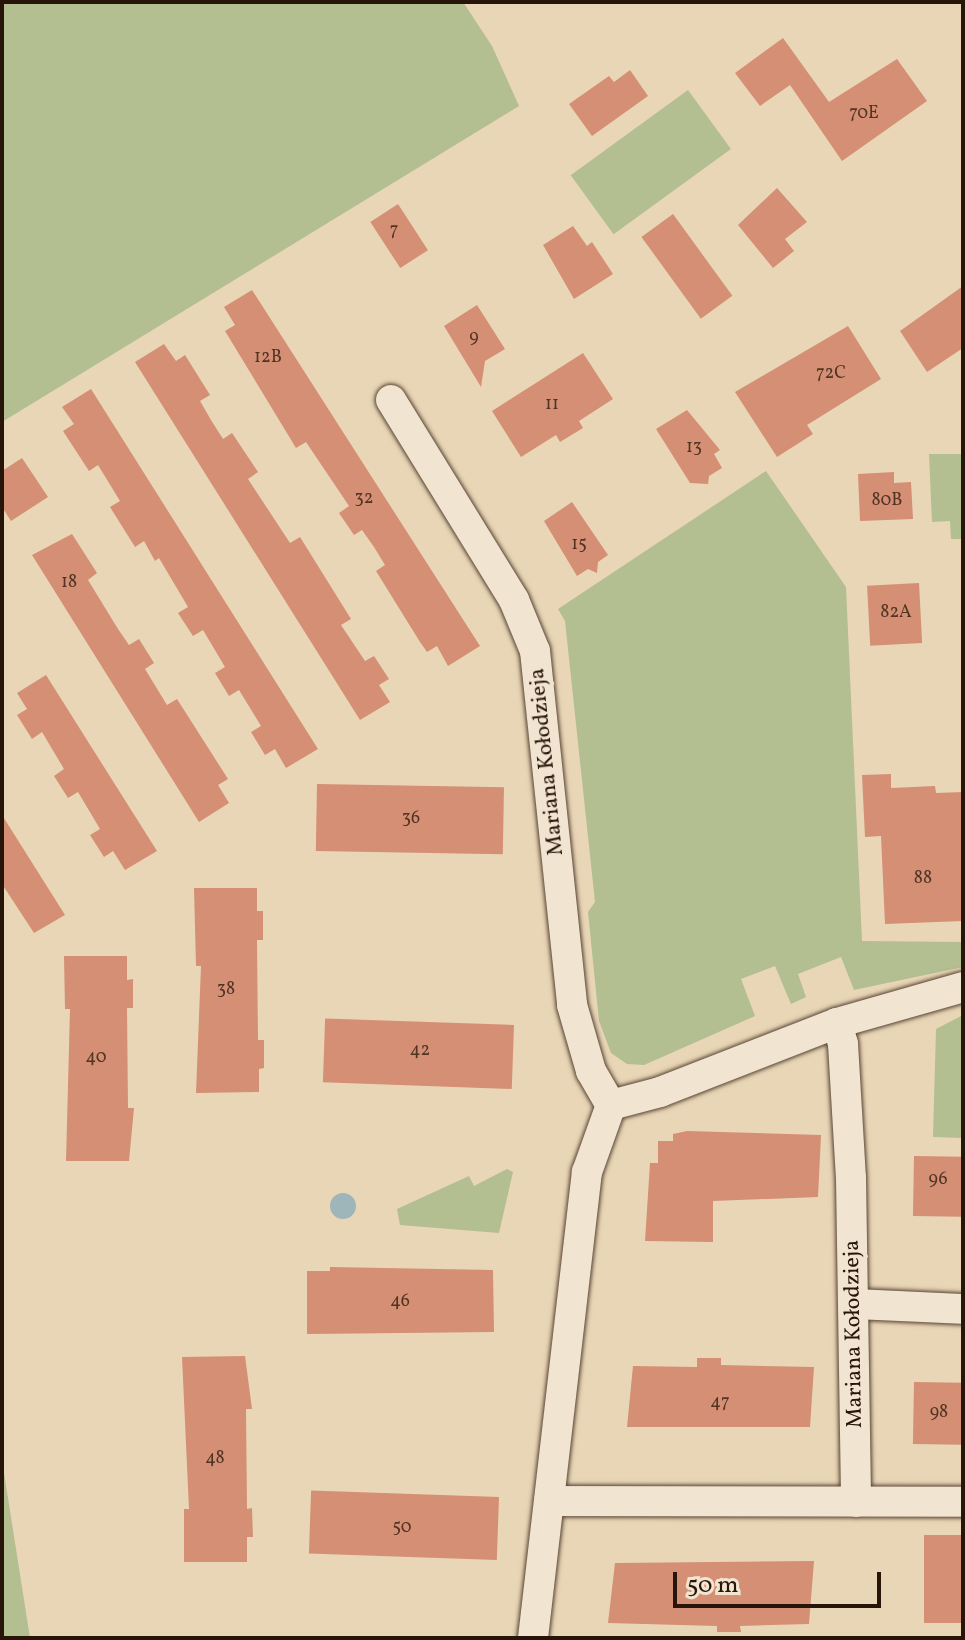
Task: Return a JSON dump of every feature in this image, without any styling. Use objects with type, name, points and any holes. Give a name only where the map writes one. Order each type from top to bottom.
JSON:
[{"type":"street","name":"Mariana Kołodzieja","points":[[391,400],[514,600],[535,651],[572,1005],[591,1071],[611,1105]]},
{"type":"street","points":[[533,1638],[587,1172],[611,1105],[660,1092],[837,1023],[963,987]]},
{"type":"street","name":"Mariana Kołodzieja","points":[[837,1023],[847,1098],[854,1304],[856,1502]]},
{"type":"street","points":[[854,1304],[963,1309]]},
{"type":"street","points":[[549,1501],[963,1502]]},
{"type":"green space","points":[[2,2],[463,2],[492,46],[519,106],[2,422]]},
{"type":"green space","points":[[688,90],[731,149],[614,234],[571,175]]},
{"type":"green space","points":[[929,454],[963,454],[963,539],[951,539],[950,521],[932,522]]},
{"type":"green space","points":[[766,471],[846,587],[862,941],[963,942],[963,967],[854,990],[841,957],[798,974],[806,997],[791,1004],[775,966],[741,979],[755,1016],[644,1065],[627,1064],[611,1053],[599,1021],[588,912],[595,902],[565,621],[558,609]]},
{"type":"green space","points":[[963,1015],[963,1138],[933,1137],[936,1029]]},
{"type":"green space","points":[[507,1169],[513,1172],[499,1233],[400,1225],[397,1209],[469,1176],[474,1186]]},
{"type":"green space","points":[[2,1460],[30,1638],[2,1638]]},
{"type":"water","points":[[343,1193],[353,1196],[356,1206],[353,1216],[343,1219],[333,1216],[330,1206],[333,1196]]},
{"type":"building","points":[[783,38],[829,102],[897,59],[927,101],[842,161],[790,85],[760,106],[735,73]]},
{"type":"building","points":[[630,70],[648,96],[592,136],[569,104],[609,76],[614,82]]},
{"type":"building","points":[[777,188],[807,222],[785,239],[794,251],[773,268],[738,225]]},
{"type":"building","points":[[398,204],[428,250],[400,268],[370,222]]},
{"type":"building","points":[[673,214],[732,296],[701,319],[641,237]]},
{"type":"building","points":[[573,226],[587,246],[592,242],[613,274],[574,299],[543,245]]},
{"type":"building","points":[[963,286],[963,348],[927,372],[900,331]]},
{"type":"building","points":[[252,290],[480,646],[448,666],[437,646],[427,652],[420,642],[376,571],[385,565],[374,547],[362,530],[354,535],[339,513],[349,506],[306,442],[296,448],[225,331],[235,325],[224,307]]},
{"type":"building","points":[[477,305],[505,349],[485,361],[481,387],[444,326]]},
{"type":"building","points":[[848,326],[881,379],[807,425],[813,434],[777,457],[735,392]]},
{"type":"building","points":[[164,344],[176,361],[185,355],[210,395],[200,401],[211,420],[223,439],[232,433],[258,472],[248,479],[290,543],[300,537],[351,619],[341,625],[365,661],[374,656],[389,679],[379,685],[390,702],[360,720],[135,362]]},
{"type":"building","points":[[583,353],[613,399],[579,421],[583,428],[560,442],[556,435],[521,457],[492,411]]},
{"type":"building","points":[[91,389],[318,749],[286,768],[275,749],[265,755],[251,732],[261,726],[239,690],[229,696],[215,673],[225,667],[203,630],[193,636],[178,613],[188,607],[159,558],[155,561],[144,541],[135,547],[110,507],[120,501],[98,465],[89,471],[63,431],[74,424],[62,407]]},
{"type":"building","points":[[687,410],[720,450],[714,454],[722,468],[709,476],[708,484],[690,483],[656,429]]},
{"type":"building","points":[[22,458],[48,497],[11,521],[2,507],[2,471]]},
{"type":"building","points":[[894,472],[894,483],[911,482],[913,519],[860,521],[858,474]]},
{"type":"building","points":[[572,502],[608,555],[598,562],[597,573],[588,569],[577,576],[544,521]]},
{"type":"building","points":[[72,534],[97,573],[88,580],[118,629],[129,645],[139,639],[154,663],[145,669],[167,705],[177,699],[228,779],[218,785],[229,803],[199,822],[32,555]]},
{"type":"building","points":[[919,583],[922,643],[870,646],[867,586]]},
{"type":"building","points":[[46,675],[157,851],[125,870],[113,851],[104,857],[90,835],[100,829],[78,792],[68,798],[54,776],[64,769],[42,732],[32,739],[17,715],[27,709],[17,693]]},
{"type":"building","points":[[891,774],[891,788],[935,786],[936,793],[963,792],[963,921],[885,924],[881,836],[865,837],[862,775]]},
{"type":"building","points":[[317,784],[504,787],[503,854],[316,851]]},
{"type":"building","points":[[2,815],[65,915],[34,933],[2,884]]},
{"type":"building","points":[[194,888],[257,888],[257,911],[263,911],[263,940],[257,940],[258,1040],[264,1040],[264,1068],[259,1069],[259,1092],[196,1093],[201,966],[196,966]]},
{"type":"building","points":[[64,956],[127,956],[127,980],[133,979],[133,1008],[127,1008],[128,1108],[134,1108],[129,1161],[66,1161],[70,1009],[65,1009]]},
{"type":"building","points":[[325,1018],[514,1025],[512,1089],[323,1082]]},
{"type":"building","points":[[687,1131],[821,1135],[818,1197],[713,1201],[713,1242],[645,1241],[650,1163],[658,1163],[658,1141],[673,1141],[673,1134]]},
{"type":"building","points":[[914,1156],[963,1157],[962,1217],[913,1216]]},
{"type":"building","points":[[330,1267],[493,1270],[494,1332],[307,1334],[307,1271],[330,1271]]},
{"type":"building","points":[[245,1356],[252,1409],[246,1409],[247,1509],[252,1508],[253,1537],[247,1537],[247,1562],[184,1562],[184,1509],[189,1509],[182,1357]]},
{"type":"building","points":[[697,1358],[721,1358],[721,1365],[814,1367],[810,1427],[627,1427],[633,1366],[697,1367]]},
{"type":"building","points":[[914,1382],[963,1383],[962,1445],[913,1444]]},
{"type":"building","points":[[311,1490],[499,1497],[497,1560],[309,1553]]},
{"type":"building","points":[[924,1535],[963,1535],[963,1623],[924,1623]]},
{"type":"building","points":[[814,1561],[809,1624],[740,1626],[741,1632],[717,1632],[717,1626],[608,1623],[615,1563]]}]
